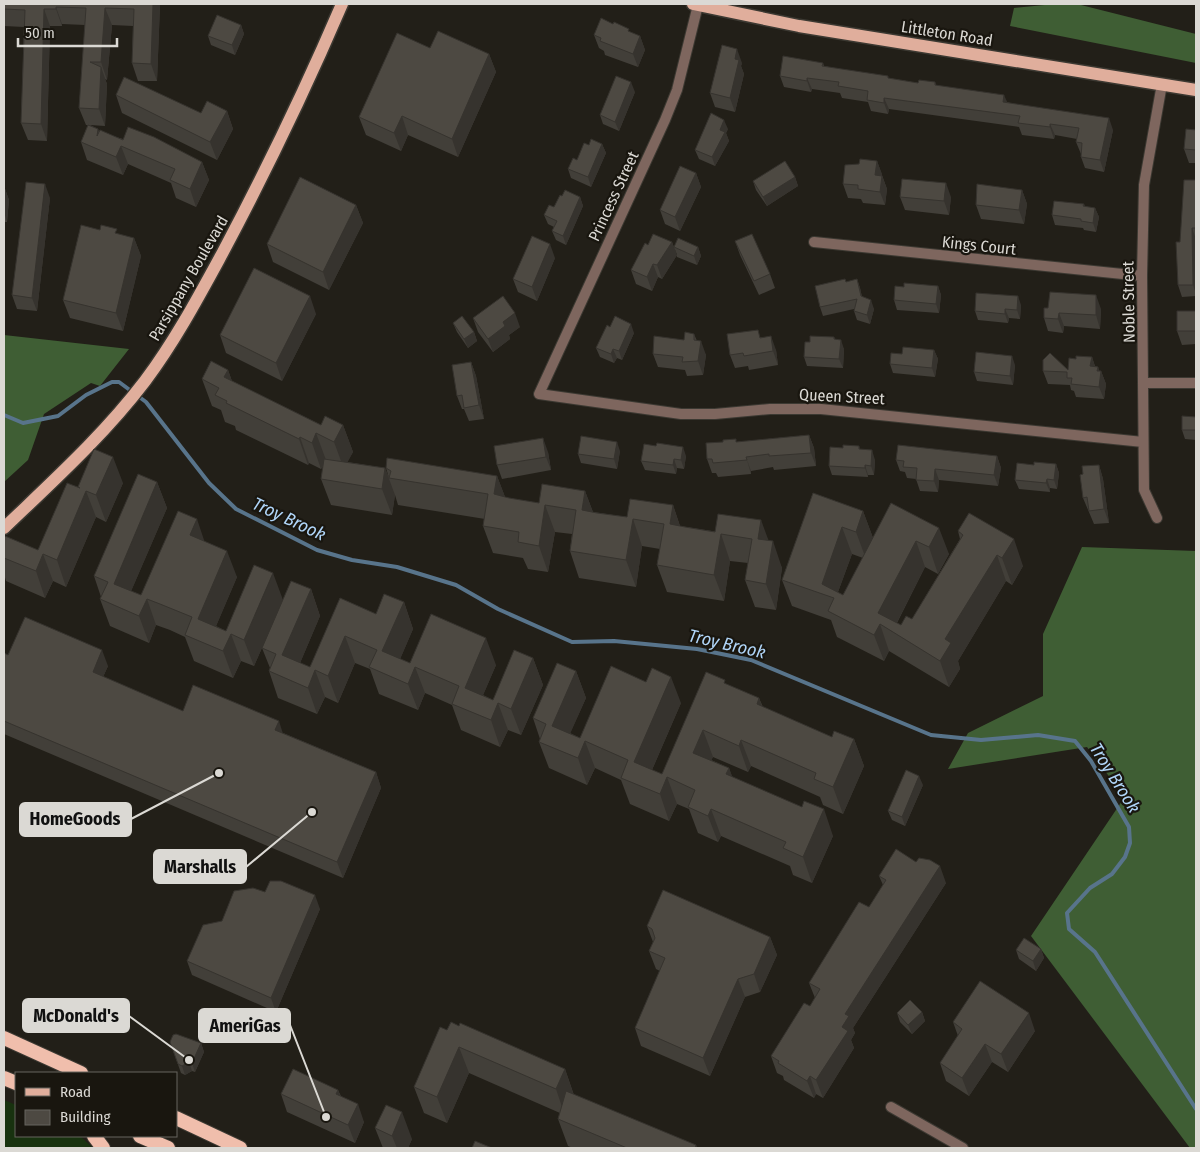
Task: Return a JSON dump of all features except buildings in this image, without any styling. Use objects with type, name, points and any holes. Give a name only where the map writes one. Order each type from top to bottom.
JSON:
[{"type":"highway","points":[[4,1038],[79,1072]]},
{"type":"highway","points":[[178,1119],[240,1148]]},
{"type":"highway","points":[[95,1137],[104,1148]]},
{"type":"highway","points":[[142,1137],[168,1148]]},
{"type":"main road","name":"Parsippany Boulevard","points":[[4,528],[83,452],[144,383],[190,313],[255,192],[342,4]]},
{"type":"main road","name":"Littleton Road","points":[[695,4],[799,26],[1196,90]]},
{"type":"street","name":"Princess Street","points":[[539,394],[665,120],[676,90],[695,4]]},
{"type":"street","name":"Noble Street","points":[[1157,518],[1144,490],[1142,276],[1144,185],[1162,84]]},
{"type":"street","name":"Kings Court","points":[[814,242],[1142,276]]},
{"type":"street","points":[[1144,383],[1196,383]]},
{"type":"street","name":"Queen Street","points":[[539,394],[681,414],[821,408],[1143,442]]},
{"type":"street","points":[[892,1107],[963,1148]]},
{"type":"green space","points":[[1077,4],[1196,34],[1196,63],[1010,26],[1014,8]]},
{"type":"green space","points":[[4,335],[129,349],[100,386],[91,383],[44,414],[28,460],[4,482]]},
{"type":"green space","points":[[1082,547],[1196,551],[1196,1148],[1190,1148],[1031,936],[1122,801],[1114,783],[1087,747],[948,769],[968,733],[1043,696],[1043,634]]},
{"type":"green space","points":[[4,1100],[15,1105],[15,1137],[81,1137],[93,1148],[4,1148]]},
{"type":"waterway","name":"Troy Brook","points":[[4,415],[23,423],[58,416],[86,395],[112,382],[119,382],[146,402],[209,483],[236,509],[317,550],[352,560],[397,567],[456,585],[498,609],[572,642],[614,641],[697,649],[751,660],[931,735],[981,740],[1038,735],[1075,741],[1091,761],[1129,827],[1130,843],[1125,857],[1112,874],[1090,888],[1067,913],[1069,929],[1095,952],[1196,1109]]},
{"type":"place","name":"HomeGoods","points":[[219,773]]},
{"type":"place","name":"Marshalls","points":[[312,812]]},
{"type":"place","name":"McDonald's","points":[[189,1060]]},
{"type":"place","name":"AmeriGas","points":[[326,1117]]}]
